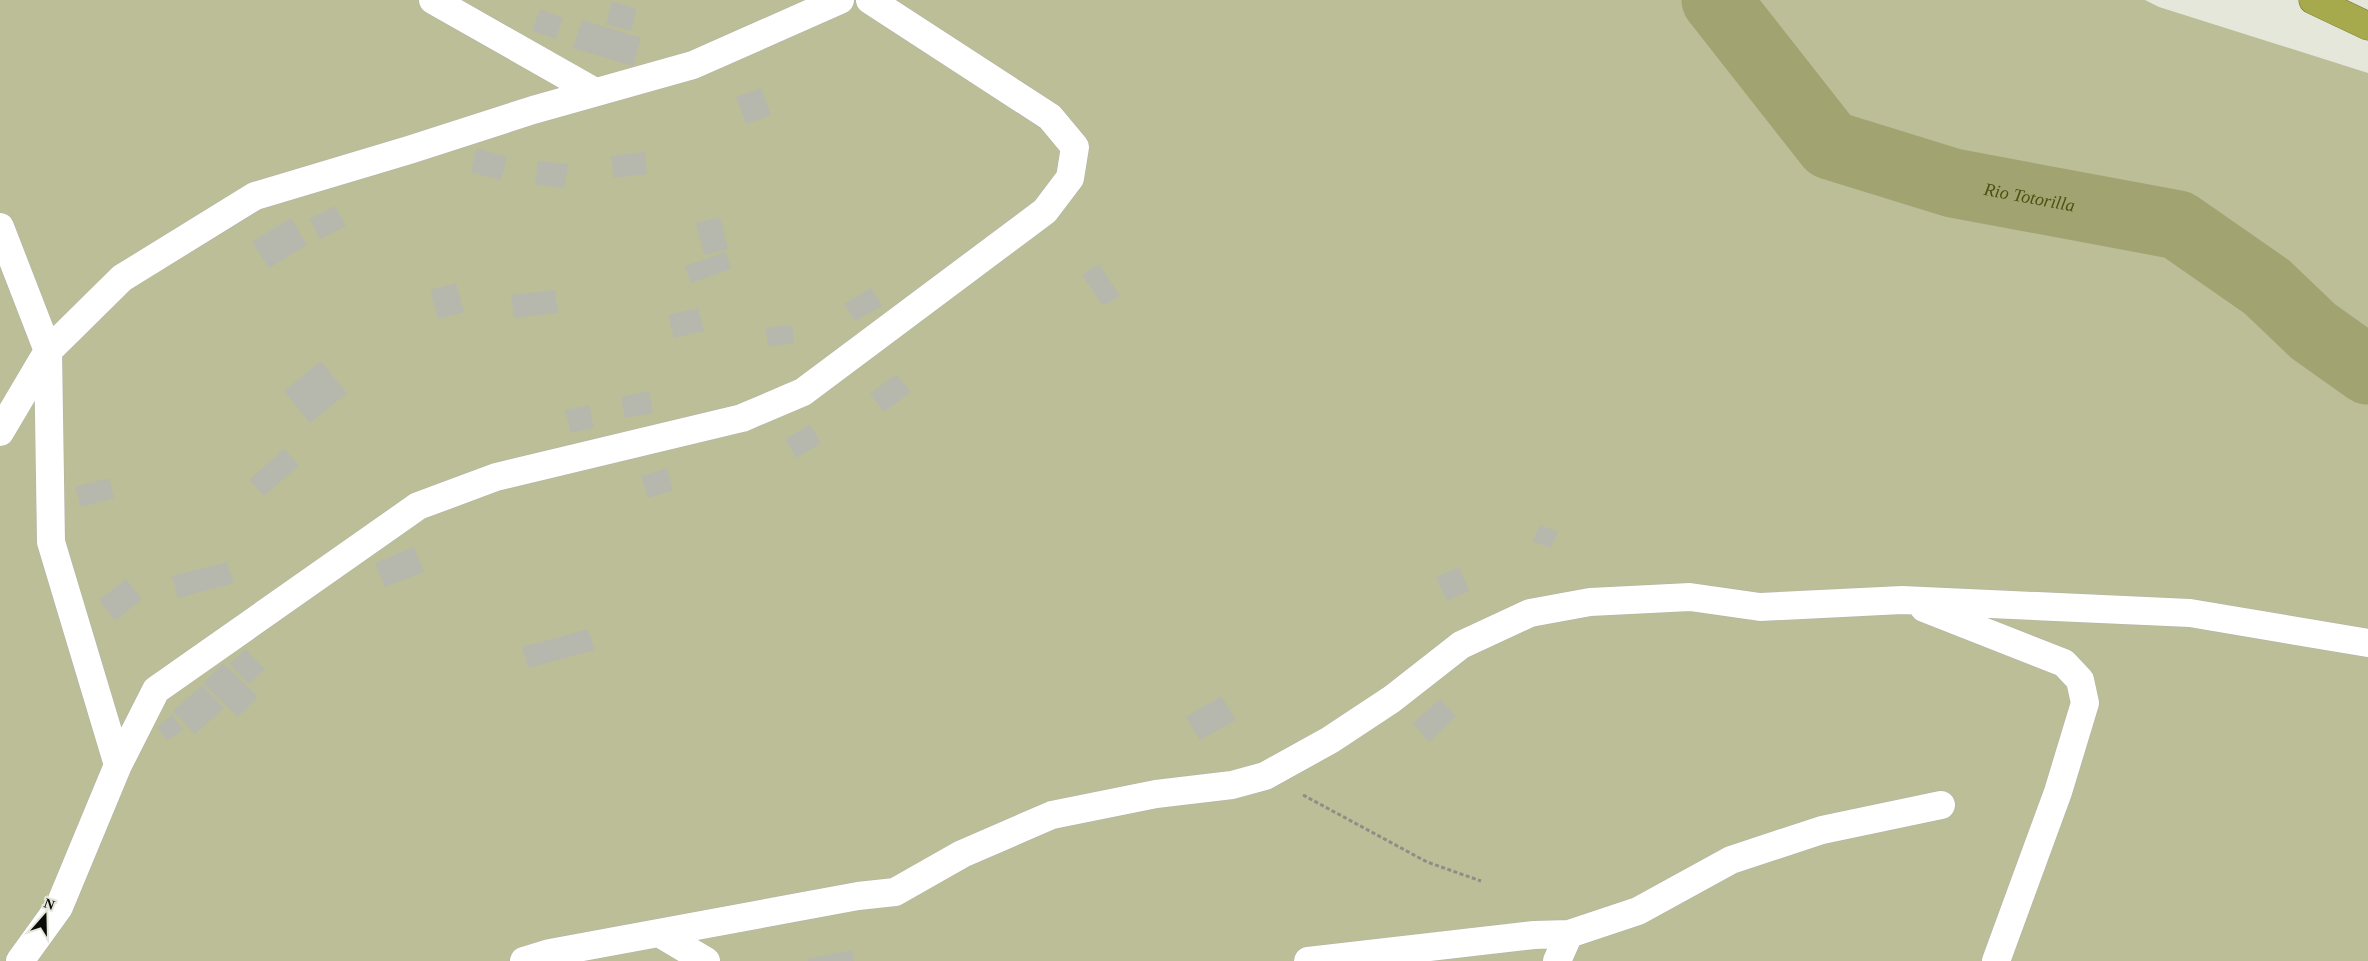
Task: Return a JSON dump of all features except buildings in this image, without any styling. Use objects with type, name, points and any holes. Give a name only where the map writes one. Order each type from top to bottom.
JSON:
[{"type":"highway","points":[[2313,0],[2368,26]]},
{"type":"street","points":[[433,0],[595,92]]},
{"type":"street","points":[[0,432],[48,351],[122,278],[255,196],[595,92],[693,66],[840,0]]},
{"type":"street","points":[[20,961],[59,907],[118,765],[156,690],[418,506],[496,477],[742,418],[803,392],[1045,211],[1070,178],[1075,147],[1050,118],[870,0]]},
{"type":"street","points":[[0,227],[48,351],[51,542],[118,765]]},
{"type":"street","points":[[524,961],[550,953],[858,896],[895,892],[962,854],[1052,814],[1156,794],[1232,785],[1264,776],[1330,740],[1392,699],[1461,646],[1530,613],[1590,602],[1636,598],[1690,597],[1760,606],[1902,600],[2190,613],[2368,643]]},
{"type":"street","points":[[1902,600],[2064,663],[2080,680],[2084,703],[2066,766],[1996,961]]},
{"type":"street","points":[[1308,961],[1534,935],[1569,934],[1638,911],[1730,860],[1822,830],[1941,805]]},
{"type":"street","points":[[658,933],[706,961]]},
{"type":"street","points":[[1557,961],[1569,934]]},
{"type":"path","points":[[1264,776],[1317,801],[1427,862],[1481,881]]},
{"type":"green space","points":[[0,0],[2145,0],[2159,7],[2368,73],[2368,961],[0,961]]},
{"type":"waterway","name":"Rio Totorilla","points":[[1716,0],[1830,145],[1953,183],[2178,225],[2267,287],[2313,331],[2368,370]]}]
